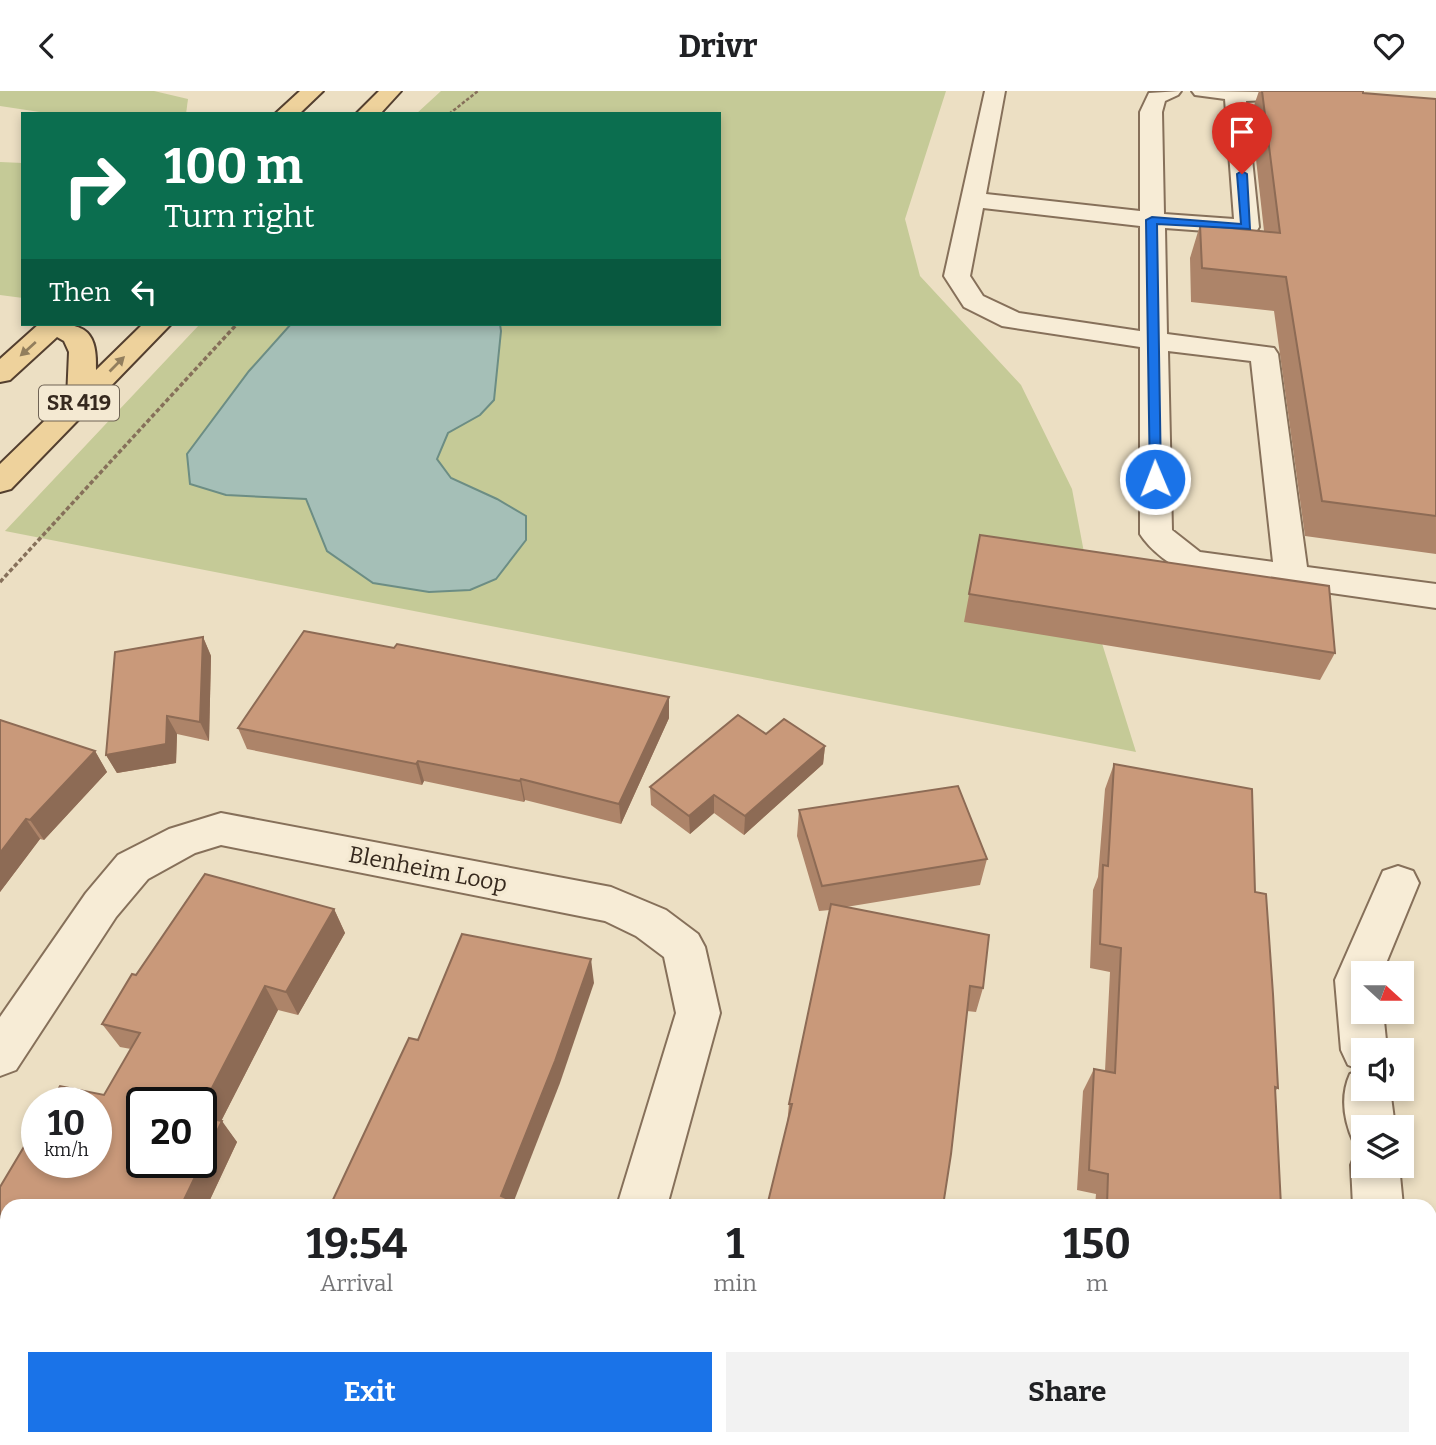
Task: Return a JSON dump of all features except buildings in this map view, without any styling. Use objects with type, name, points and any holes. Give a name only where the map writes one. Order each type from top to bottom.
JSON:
[{"type":"main road","points":[[288,112],[313,91]]},
{"type":"main road","points":[[370,112],[391,91]]},
{"type":"main road","points":[[0,374],[53,326]]},
{"type":"main road","points":[[58,326],[76,336],[83,352],[81,400]]},
{"type":"main road","name":"SR 419","points":[[0,482],[156,326]]},
{"type":"street","points":[[995,91],[957,276],[973,301],[1012,320],[1264,354],[1292,574]]},
{"type":"street","points":[[1171,91],[1156,97],[1151,112],[1156,534],[1191,562],[1436,596]]},
{"type":"street","points":[[1202,91],[1275,97]]},
{"type":"street","points":[[974,200],[1152,220],[1247,227],[1235,94]]},
{"type":"street","name":"Blenheim Loop","points":[[0,1055],[101,905],[133,867],[183,840],[221,829],[611,905],[651,923],[683,947],[698,1013],[644,1199]]},
{"type":"street","points":[[1363,1038],[1357,980],[1398,883]]},
{"type":"street","points":[[1375,1178],[1377,1199]]},
{"type":"path","points":[[452,112],[478,91]]},
{"type":"path","points":[[0,582],[235,326]]},
{"type":"green space","points":[[0,91],[154,91],[188,99],[186,112],[40,112],[0,106]]},
{"type":"green space","points":[[441,91],[946,91],[905,219],[920,276],[1021,385],[1072,489],[1100,637],[1136,752],[5,531],[198,326],[289,326],[249,371],[187,454],[226,495],[306,499],[327,551],[470,590],[495,579],[526,540],[526,517],[497,499],[451,478],[437,460],[448,433],[480,415],[494,400],[500,326],[721,326],[721,112],[418,112]]},
{"type":"green space","points":[[0,162],[21,163],[21,298],[0,295]]},
{"type":"water","points":[[289,326],[500,326],[494,400],[480,415],[448,433],[437,459],[451,478],[526,516],[526,540],[496,579],[470,590],[429,592],[373,583],[327,551],[306,499],[226,495],[190,484],[187,454],[249,371]]},
{"type":"route","points":[[1155,479],[1152,220],[1247,227],[1242,174]]}]
